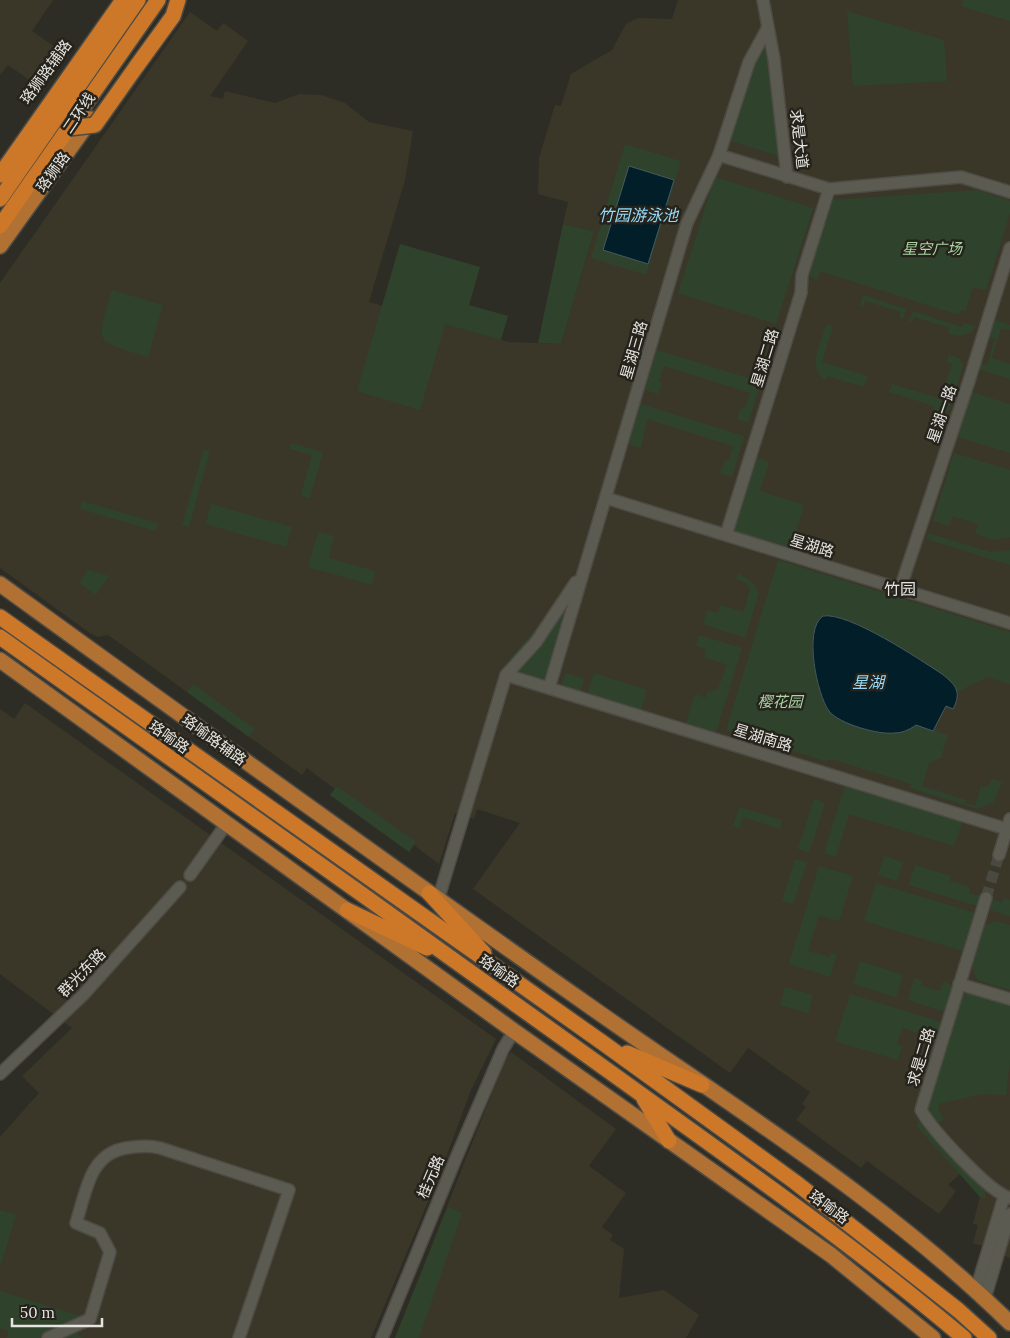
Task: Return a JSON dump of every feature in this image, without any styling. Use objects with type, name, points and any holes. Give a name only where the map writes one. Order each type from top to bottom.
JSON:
[{"type":"highway","points":[[0,175],[123,0]]},
{"type":"highway","name":"二环线","points":[[0,199],[138,0]]},
{"type":"highway","name":"二环线","points":[[0,226],[158,0]]},
{"type":"highway","points":[[69,128],[94,125],[173,16],[177,0]]},
{"type":"highway","name":"珞喻路","points":[[0,617],[603,1043],[795,1182],[958,1310],[989,1338]]},
{"type":"highway","name":"珞喻路","points":[[0,637],[466,967],[836,1236],[901,1285],[964,1338]]},
{"type":"highway","points":[[434,896],[503,974]]},
{"type":"highway","points":[[347,910],[466,967]]},
{"type":"highway","points":[[603,1043],[702,1085]]},
{"type":"highway","points":[[640,1094],[669,1141]]},
{"type":"main road","points":[[0,190],[133,0]]},
{"type":"main road","name":"珞狮路","points":[[0,246],[177,0]]},
{"type":"main road","name":"珞喻路辅路","points":[[0,584],[434,896],[852,1191],[980,1294],[1010,1323]]},
{"type":"main road","points":[[0,660],[514,1031],[831,1255],[933,1338]]},
{"type":"street","name":"珞狮路辅路","points":[[0,162],[117,0]]},
{"type":"street","name":"求是大道","points":[[763,0],[775,68],[787,177],[829,189],[961,177],[1010,192]]},
{"type":"street","name":"星湖三路","points":[[549,688],[687,223],[719,155],[749,62],[768,27]]},
{"type":"street","points":[[719,155],[787,177]]},
{"type":"street","name":"星湖二路","points":[[726,536],[801,293],[802,275],[829,189]]},
{"type":"street","name":"星湖一路","points":[[900,589],[969,381],[1010,248]]},
{"type":"street","name":"星湖路","points":[[606,498],[1010,623]]},
{"type":"street","points":[[434,896],[506,675],[551,622],[587,563]]},
{"type":"street","name":"星湖南路","points":[[506,675],[1009,826]]},
{"type":"street","points":[[190,875],[228,823]]},
{"type":"street","points":[[999,856],[1009,826]]},
{"type":"street","name":"群光东路","points":[[0,1074],[83,995],[180,887]]},
{"type":"street","name":"求是二路","points":[[986,898],[921,1110],[937,1133],[987,1184],[1007,1198]]},
{"type":"street","points":[[959,984],[1010,999]]},
{"type":"street","name":"桂元路","points":[[382,1338],[456,1158],[503,1049],[514,1031]]},
{"type":"street","points":[[48,1338],[90,1319],[109,1259],[108,1244],[100,1234],[76,1223],[95,1167],[101,1158],[111,1152],[140,1146],[160,1148],[289,1190],[240,1338]]},
{"type":"street","points":[[980,1294],[1007,1198]]},
{"type":"street","points":[[980,1294],[1010,1214]]},
{"type":"shaded area","points":[[0,0],[53,0],[32,31],[59,50],[35,84],[8,65],[0,75]]},
{"type":"shaded area","points":[[678,0],[1010,0],[1010,1258],[1003,1255],[1002,1252],[973,1243],[978,1225],[973,1224],[980,1197],[961,1173],[948,1185],[956,1191],[939,1214],[867,1161],[861,1168],[796,1120],[806,1107],[802,1104],[810,1092],[748,1048],[730,1073],[473,889],[520,823],[477,809],[474,819],[455,813],[439,864],[414,845],[416,843],[337,786],[335,789],[307,768],[302,775],[108,635],[98,637],[90,633],[0,568],[0,283],[190,12],[217,31],[223,23],[248,41],[210,96],[223,99],[225,91],[275,103],[299,94],[321,95],[345,103],[369,122],[413,131],[405,180],[369,302],[509,342],[561,344],[594,231],[563,224],[568,202],[538,194],[539,158],[555,105],[561,106],[571,74],[612,50],[626,24],[638,18],[672,19]]},
{"type":"shaded area","points":[[25,703],[496,1039],[471,1090],[442,1168],[371,1338],[0,1338],[0,1137],[39,1093],[22,1076],[72,1028],[0,974],[0,709],[14,719]]},
{"type":"shaded area","points":[[511,1052],[616,1129],[589,1166],[626,1193],[602,1227],[613,1235],[610,1240],[624,1249],[619,1298],[664,1290],[699,1315],[686,1338],[395,1338],[505,1060]]},
{"type":"green space","points":[[963,0],[1010,0],[1010,21],[961,6]]},
{"type":"green space","points":[[847,11],[944,40],[947,81],[853,86]]},
{"type":"green space","points":[[767,37],[782,157],[728,140],[753,63]]},
{"type":"green space","points":[[625,144],[681,161],[646,275],[591,258]]},
{"type":"green space","points":[[715,177],[813,208],[776,324],[678,293]]},
{"type":"green space","name":"星空广场","points":[[977,190],[1010,201],[1010,213],[986,290],[973,287],[965,311],[961,310],[959,315],[820,271],[817,281],[810,275],[831,200]]},
{"type":"green space","points":[[563,224],[594,231],[561,344],[538,343]]},
{"type":"green space","points":[[400,244],[480,267],[469,305],[508,316],[501,340],[445,324],[420,410],[357,391]]},
{"type":"green space","points":[[112,290],[163,305],[148,357],[117,347],[108,343],[103,338],[103,321]]},
{"type":"green space","points":[[863,295],[906,309],[903,319],[899,318],[901,312],[865,301],[863,306],[860,305]]},
{"type":"green space","points":[[913,311],[961,327],[965,323],[975,326],[970,333],[960,336],[948,334],[949,328],[914,317],[912,322],[909,321]]},
{"type":"green space","points":[[994,320],[1010,325],[1010,330],[1001,328],[992,358],[1010,364],[1010,379],[978,369],[980,363],[987,365],[995,339],[988,337]]},
{"type":"green space","points":[[827,324],[833,326],[822,362],[868,376],[864,387],[827,376],[825,380],[819,375],[816,369],[817,354]]},
{"type":"green space","points":[[657,350],[761,382],[748,423],[737,419],[741,407],[745,408],[750,393],[664,366],[659,381],[662,382],[658,394],[645,390]]},
{"type":"green space","points":[[949,354],[959,358],[963,366],[950,409],[946,412],[933,412],[934,406],[889,392],[892,384],[941,399],[952,364],[947,362]]},
{"type":"green space","points":[[972,392],[1010,404],[1010,453],[958,437]]},
{"type":"green space","points":[[641,404],[744,436],[732,477],[720,473],[725,460],[729,461],[733,446],[647,419],[641,448],[628,444]]},
{"type":"green space","points":[[291,443],[323,452],[310,498],[301,495],[312,455],[290,449]]},
{"type":"green space","points":[[204,449],[210,451],[189,527],[182,525]]},
{"type":"green space","points":[[954,453],[1010,470],[1010,537],[994,540],[975,534],[978,524],[952,516],[949,526],[933,521]]},
{"type":"green space","points":[[754,457],[769,462],[760,491],[804,505],[791,549],[731,530]]},
{"type":"green space","points":[[82,501],[158,523],[156,531],[80,509]]},
{"type":"green space","points":[[211,504],[292,527],[286,547],[206,524]]},
{"type":"green space","points":[[318,532],[334,536],[329,558],[375,571],[372,585],[308,567]]},
{"type":"green space","points":[[928,533],[990,552],[1010,550],[1010,565],[926,539]]},
{"type":"green space","name":"樱花园","points":[[778,560],[1010,632],[1010,684],[987,677],[957,692],[949,682],[917,657],[876,634],[839,619],[826,616],[814,633],[812,643],[816,675],[830,713],[873,731],[895,733],[905,731],[916,725],[948,735],[941,758],[929,763],[922,786],[966,800],[965,803],[975,806],[981,786],[988,787],[991,779],[1002,782],[994,802],[978,809],[910,788],[911,784],[832,759],[825,761],[726,730]]},
{"type":"green space","points":[[88,570],[109,576],[96,595],[79,583]]},
{"type":"green space","points":[[738,573],[753,583],[759,593],[745,638],[703,624],[707,610],[718,613],[720,605],[744,612],[750,589],[746,583],[736,579]]},
{"type":"green space","points":[[559,602],[569,605],[545,681],[506,669],[509,660]]},
{"type":"green space","points":[[699,635],[742,648],[715,735],[685,726],[695,694],[706,698],[707,692],[718,689],[727,665],[704,657],[706,649],[696,646]]},
{"type":"green space","points":[[566,673],[584,679],[580,693],[561,687]]},
{"type":"green space","points":[[594,673],[647,690],[640,712],[587,695]]},
{"type":"green space","points":[[193,684],[255,729],[249,737],[187,692]]},
{"type":"green space","points":[[337,786],[416,842],[409,852],[330,795]]},
{"type":"green space","points":[[845,786],[962,822],[954,846],[849,814],[836,857],[824,853]]},
{"type":"green space","points":[[814,799],[825,803],[809,853],[798,849]]},
{"type":"green space","points":[[739,807],[782,820],[780,829],[743,817],[740,828],[733,826]]},
{"type":"green space","points":[[884,856],[903,862],[897,881],[878,875]]},
{"type":"green space","points":[[795,859],[807,862],[793,904],[782,901]]},
{"type":"green space","points":[[915,865],[951,876],[950,881],[970,887],[969,893],[980,896],[977,906],[909,885]]},
{"type":"green space","points":[[819,866],[853,876],[839,921],[819,915],[808,951],[829,957],[831,953],[837,954],[830,977],[789,964]]},
{"type":"green space","points":[[876,883],[975,913],[963,951],[864,921]]},
{"type":"green space","points":[[1004,898],[1010,900],[1010,916],[990,910],[993,900],[1002,903]]},
{"type":"green space","points":[[996,921],[1010,925],[1010,990],[977,980],[972,965],[984,926]]},
{"type":"green space","points":[[860,961],[903,975],[896,997],[853,984]]},
{"type":"green space","points":[[914,978],[923,981],[921,986],[940,991],[943,982],[952,985],[945,1012],[908,1000]]},
{"type":"green space","points":[[785,987],[813,995],[808,1013],[780,1005]]},
{"type":"green space","points":[[968,992],[1010,1005],[1010,1061],[1006,1095],[982,1094],[939,1104],[938,1110],[943,1117],[942,1121],[937,1122],[930,1115],[929,1103],[962,997]]},
{"type":"green space","points":[[850,994],[941,1022],[935,1043],[927,1041],[928,1036],[902,1028],[897,1044],[902,1046],[898,1060],[835,1041]]},
{"type":"green space","points":[[921,1120],[985,1190],[985,1198],[980,1197],[916,1125]]},
{"type":"green space","points":[[448,1207],[462,1213],[419,1338],[395,1338]]},
{"type":"green space","points":[[0,1210],[16,1215],[0,1267]]},
{"type":"green space","points":[[0,1291],[83,1317],[77,1336],[84,1338],[7,1338],[9,1331],[0,1328]]},
{"type":"water","name":"竹园游泳池","points":[[629,166],[674,180],[648,264],[603,250]]},
{"type":"water","name":"星湖","points":[[823,616],[849,621],[866,629],[942,674],[956,689],[957,698],[953,709],[946,706],[933,731],[916,725],[900,732],[879,732],[860,728],[834,716],[824,703],[814,662],[814,634],[817,623]]},
{"type":"tunnel","points":[[986,898],[999,855]]},
{"type":"district","name":"竹园","points":[[900,589]]}]
